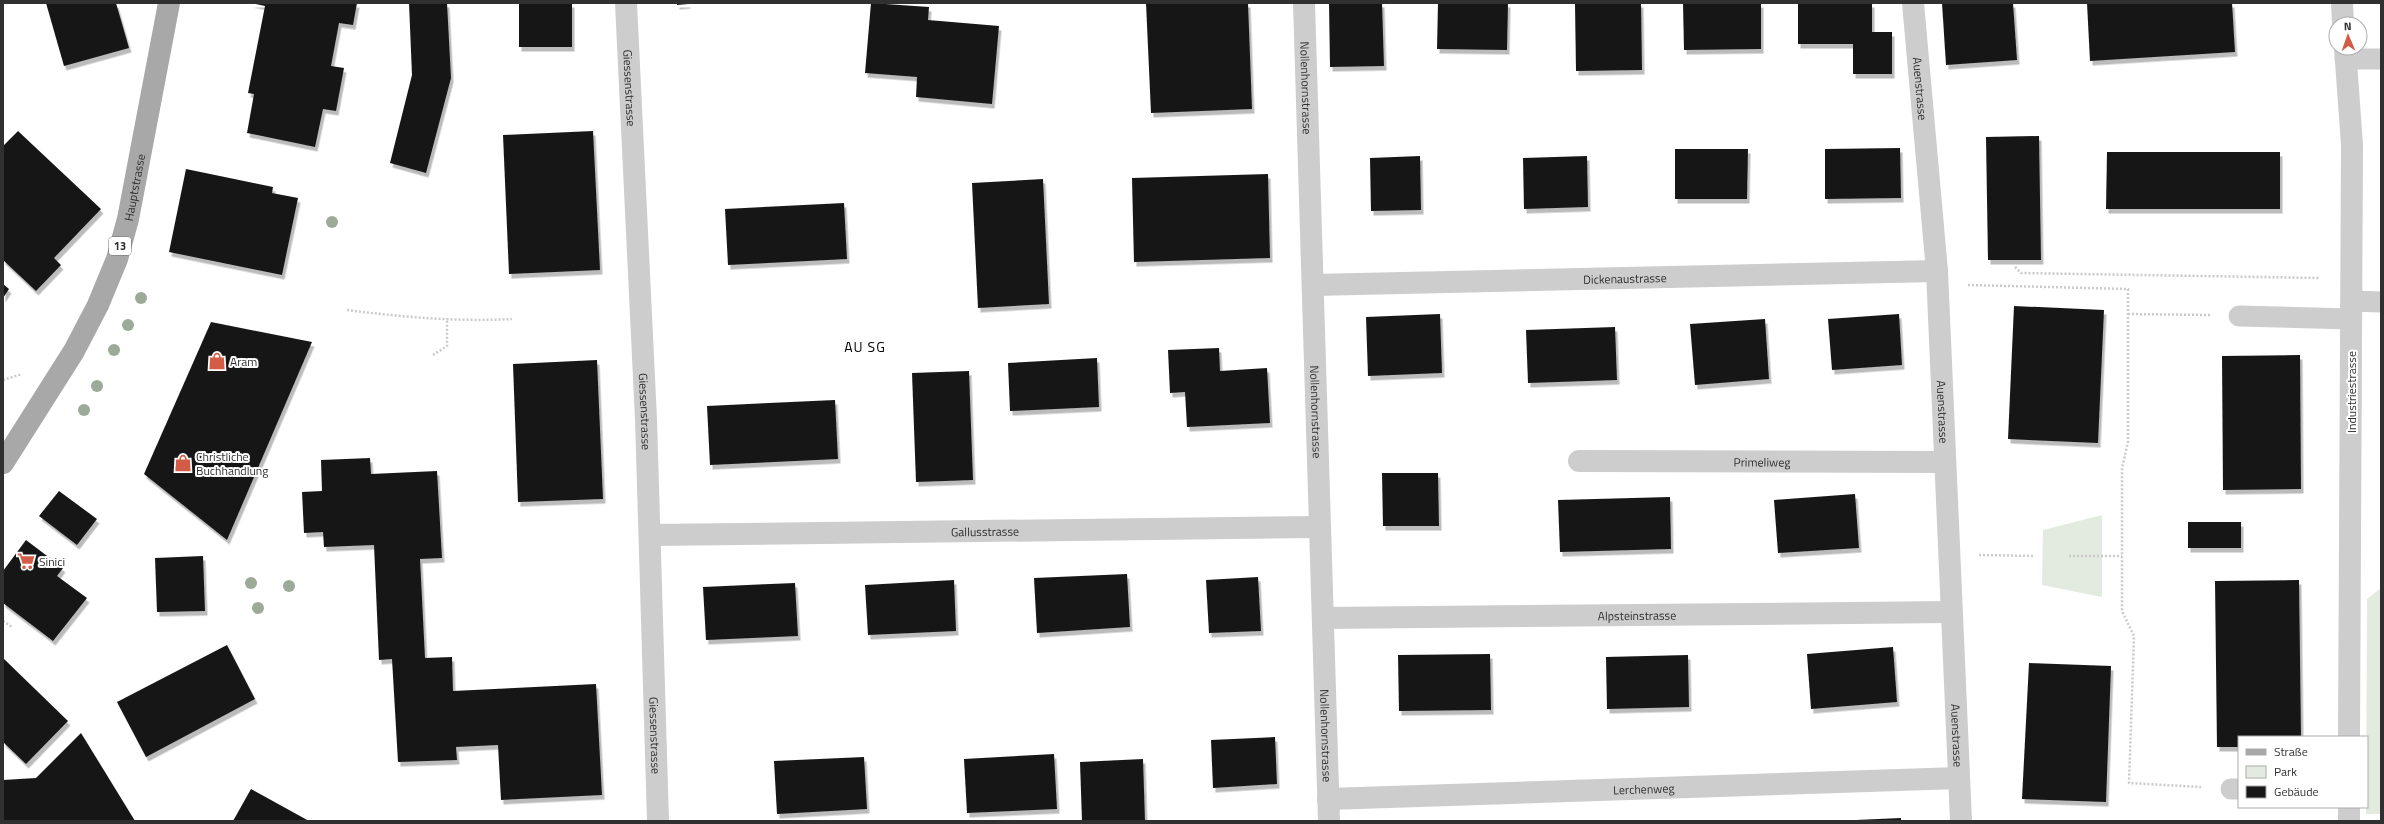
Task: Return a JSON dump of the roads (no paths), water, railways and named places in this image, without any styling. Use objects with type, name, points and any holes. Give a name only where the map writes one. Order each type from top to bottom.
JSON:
[{"type":"main road","name":"Hauptstrasse","points":[[3,463],[74,351],[98,305],[116,259],[129,212],[169,3]]},
{"type":"street","name":"Giessenstrasse","points":[[626,3],[650,535],[658,821]]},
{"type":"street","name":"Nollenhornstrasse","points":[[1304,3],[1329,821]]},
{"type":"street","name":"Auenstrasse","points":[[1913,3],[1937,278],[1961,821]]},
{"type":"street","points":[[2342,3],[2343,16]]},
{"type":"street","name":"Industriestrasse","points":[[2345,56],[2352,145],[2349,736]]},
{"type":"street","name":"Dickenaustrasse","points":[[1313,284],[1937,278]]},
{"type":"street","name":"Primeliweg","points":[[1579,461],[1945,462]]},
{"type":"street","name":"Gallusstrasse","points":[[650,535],[1320,527]]},
{"type":"street","name":"Alpsteinstrasse","points":[[1323,618],[1951,612]]},
{"type":"street","name":"Lerchenweg","points":[[1328,799],[1959,778]]},
{"type":"street","points":[[2349,808],[2349,821]]},
{"type":"lane","points":[[2363,56],[2381,59]]},
{"type":"lane","points":[[2239,316],[2351,310],[2381,302]]},
{"type":"place","name":"Aram","points":[[217,361]]},
{"type":"place","name":"Christliche Buchhandlung","points":[[183,463]]},
{"type":"place","name":"Sinici","points":[[26,561]]},
{"type":"district","name":"AU SG","points":[[865,346]]}]
